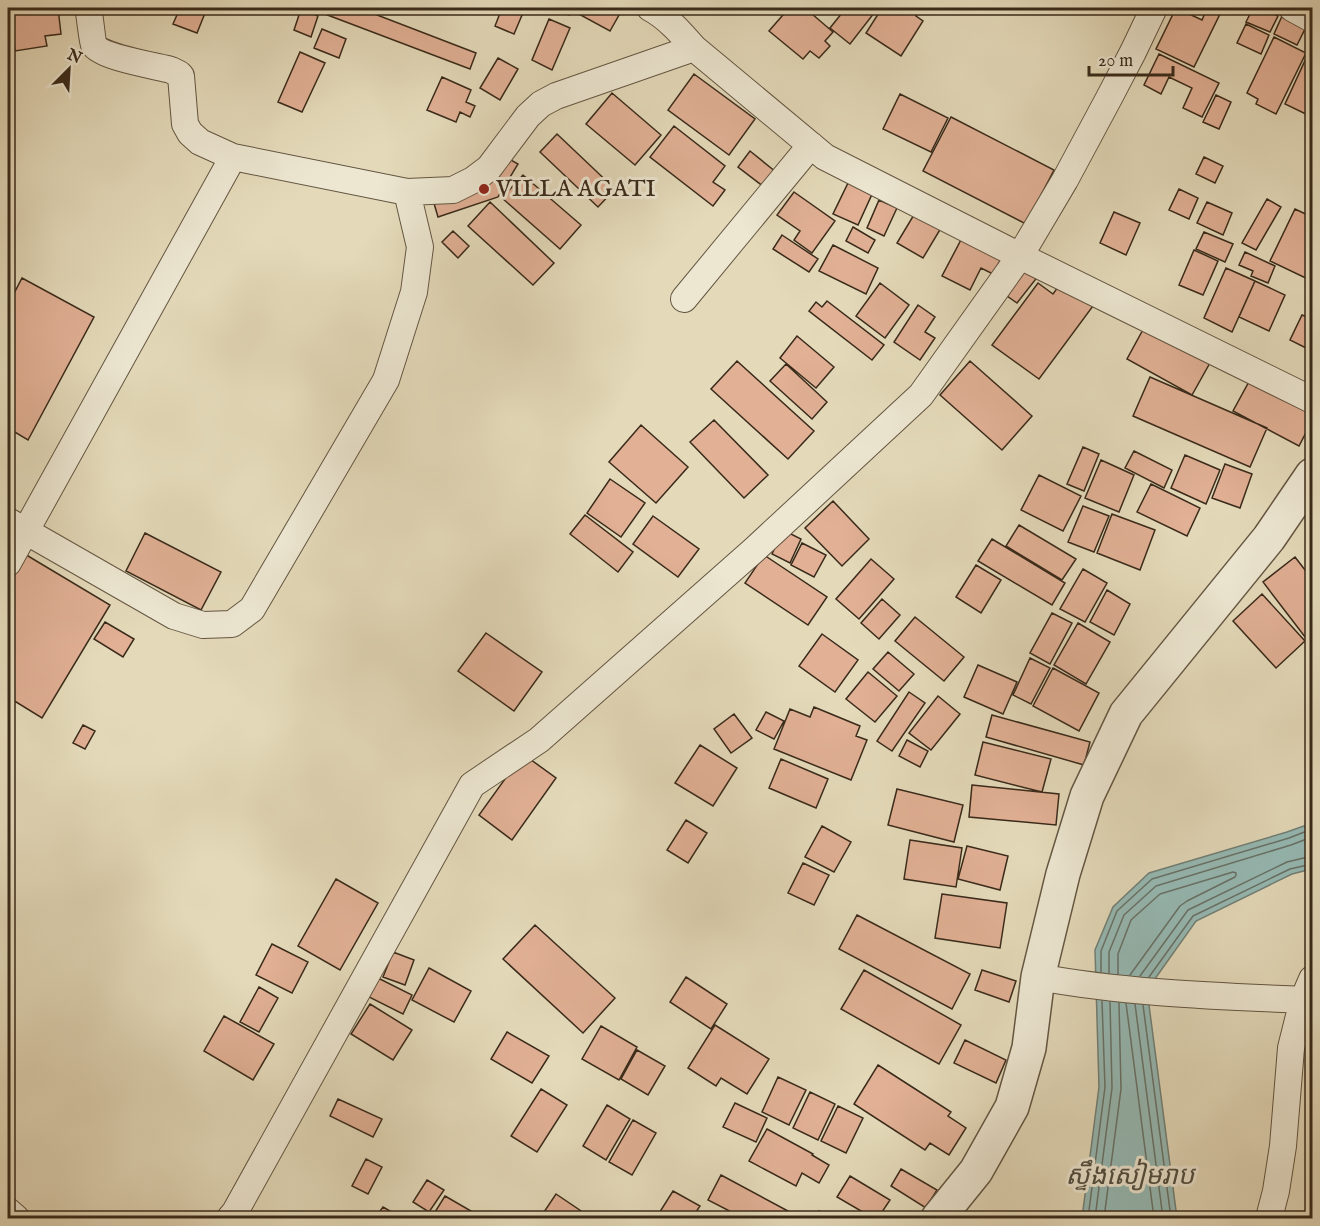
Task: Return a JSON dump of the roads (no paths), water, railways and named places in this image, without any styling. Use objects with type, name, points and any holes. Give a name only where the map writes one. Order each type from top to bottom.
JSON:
[{"type":"street","points":[[88,8],[93,43],[96,48],[117,57],[171,70],[181,76],[185,124],[190,133],[200,142],[233,157],[407,192],[453,190],[473,180],[489,168],[528,116],[541,104],[556,96],[694,48]]},
{"type":"street","points":[[650,8],[657,11],[694,48],[825,157],[1312,400]]},
{"type":"street","points":[[237,1216],[472,785],[539,740],[754,550],[921,395],[1020,256],[1065,180],[1154,8]]},
{"type":"street","points":[[1292,8],[1312,19]]},
{"type":"street","points":[[684,299],[811,145]]},
{"type":"street","points":[[8,563],[17,526],[233,157]]},
{"type":"street","points":[[17,526],[174,615],[203,625],[232,624],[252,609],[386,380],[414,292],[420,247],[407,192]]},
{"type":"street","points":[[938,1218],[976,1171],[1011,1107],[1029,1048],[1038,977],[1064,874],[1087,796],[1126,714],[1269,538],[1312,475]]},
{"type":"street","points":[[1038,977],[1075,984],[1204,996],[1309,994],[1291,1048],[1283,1146],[1269,1218]]},
{"type":"street","points":[[8,1211],[16,1218]]},
{"type":"water","name":"ស្ទឹងសៀមរាប","points":[[1312,823],[1312,869],[1292,874],[1196,921],[1147,990],[1177,1218],[1082,1218],[1099,1087],[1095,950],[1113,907],[1149,873]]},
{"type":"place","name":"VILLA AGATI","points":[[484,189]]}]
